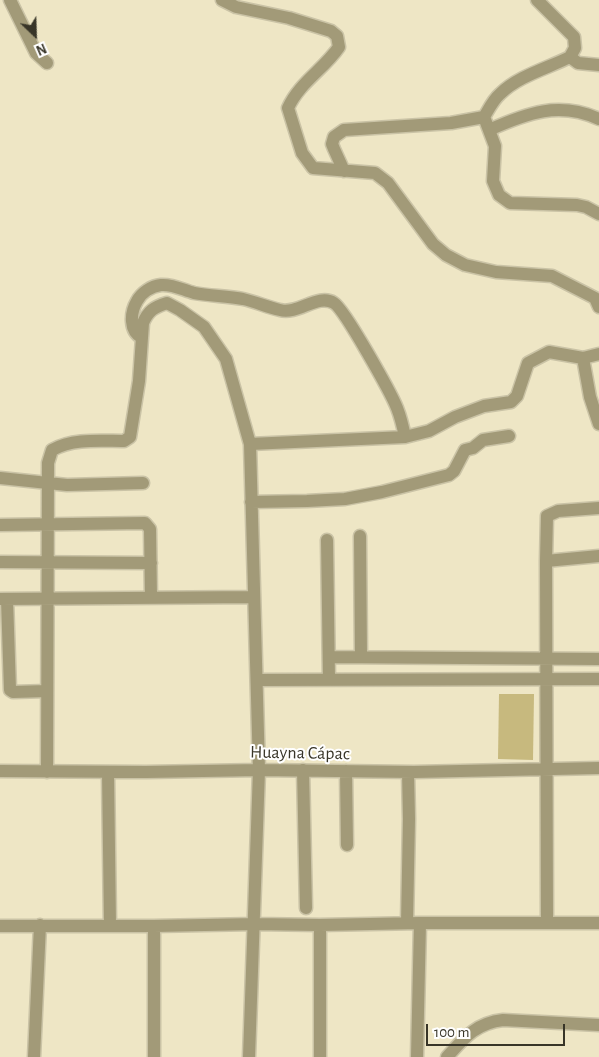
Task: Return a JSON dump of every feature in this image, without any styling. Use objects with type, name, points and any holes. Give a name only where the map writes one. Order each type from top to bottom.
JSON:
[{"type":"street","points":[[10,0],[36,53],[47,63]]},
{"type":"street","points":[[222,0],[236,7],[308,23],[331,31],[337,36],[339,47],[333,57],[298,90],[288,108],[302,153],[313,168],[375,173],[388,183],[433,244],[446,255],[465,265],[496,272],[552,276],[595,298],[599,307]]},
{"type":"street","points":[[344,171],[332,144],[334,137],[344,130],[451,123],[484,117],[497,97],[506,89],[528,76],[570,57],[575,48],[574,37],[537,0]]},
{"type":"street","points":[[570,57],[583,64],[599,65]]},
{"type":"street","points":[[489,130],[532,113],[554,110],[572,111],[599,119]]},
{"type":"street","points":[[484,117],[495,146],[493,181],[500,195],[510,203],[577,205],[586,207],[599,214]]},
{"type":"street","points":[[142,338],[136,334],[133,328],[133,310],[143,293],[163,284],[180,287],[193,293],[244,299],[287,312],[323,300],[332,302],[342,312],[393,399],[405,438]]},
{"type":"street","points":[[47,772],[48,463],[52,450],[60,445],[96,440],[124,442],[130,437],[139,381],[143,323],[152,309],[167,303],[204,327],[226,359],[250,444],[259,770],[249,1057]]},
{"type":"street","points":[[250,444],[405,438],[429,432],[455,417],[484,406],[511,402],[517,396],[528,363],[536,357],[549,352],[583,358],[599,354]]},
{"type":"street","points":[[583,358],[590,397],[599,424]]},
{"type":"street","points":[[252,502],[345,499],[400,488],[449,475],[454,471],[465,450],[473,448],[483,440],[509,436]]},
{"type":"street","points":[[0,478],[67,485],[143,483]]},
{"type":"street","points":[[547,922],[547,516],[558,511],[599,508]]},
{"type":"street","points":[[0,525],[145,523],[150,528],[151,598]]},
{"type":"street","points":[[360,536],[361,657]]},
{"type":"street","points":[[327,540],[329,680]]},
{"type":"street","points":[[546,561],[599,556]]},
{"type":"street","points":[[0,562],[151,563]]},
{"type":"street","points":[[47,691],[13,692],[10,690],[3,599],[254,597]]},
{"type":"street","points":[[329,657],[599,659]]},
{"type":"street","points":[[258,680],[437,681],[547,678],[599,679]]},
{"type":"street","name":"Huayna Cápac","points":[[0,771],[303,770],[408,772],[599,768]]},
{"type":"street","points":[[303,770],[306,908]]},
{"type":"street","points":[[346,771],[347,845]]},
{"type":"street","points":[[108,772],[110,925]]},
{"type":"street","points":[[408,772],[417,1057]]},
{"type":"street","points":[[0,926],[599,923]]},
{"type":"street","points":[[34,1057],[40,925]]},
{"type":"street","points":[[320,925],[320,1057]]},
{"type":"street","points":[[154,926],[154,1057]]},
{"type":"street","points":[[447,1057],[470,1033],[491,1021],[503,1020],[599,1026]]},
{"type":"shaded area","points":[[499,694],[534,694],[533,760],[498,759]]}]
